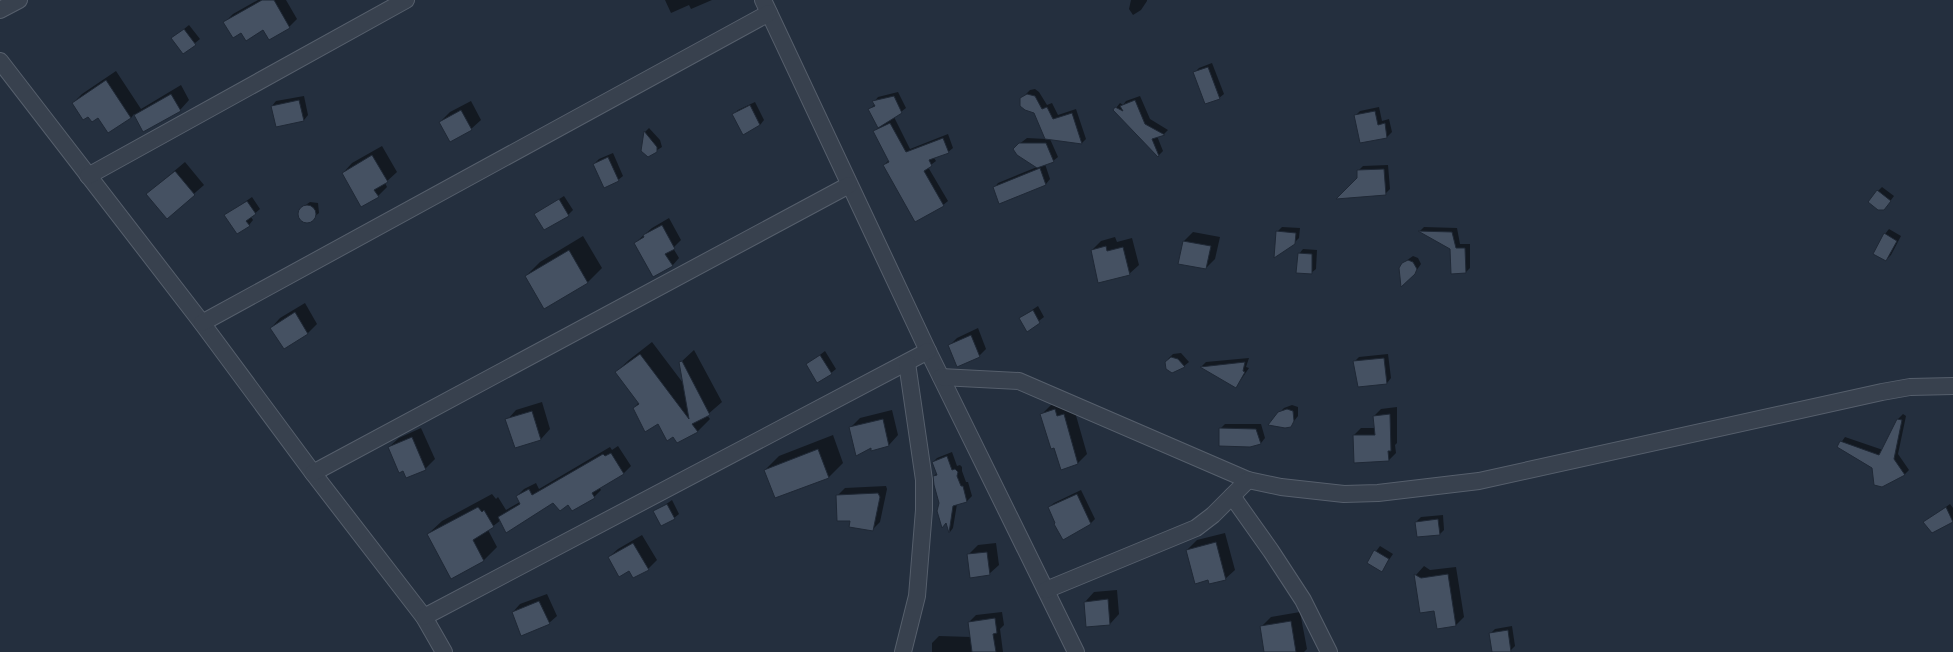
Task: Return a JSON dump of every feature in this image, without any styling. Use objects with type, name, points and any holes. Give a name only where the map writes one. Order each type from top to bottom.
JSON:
[{"type":"street","points":[[0,10],[18,0]]},
{"type":"street","points":[[88,176],[406,0]]},
{"type":"street","points":[[202,323],[766,7],[928,352],[1076,652]]},
{"type":"street","points":[[0,61],[202,323],[313,473],[424,617],[444,652]]},
{"type":"street","points":[[313,473],[849,185]]},
{"type":"street","points":[[424,617],[928,352]]},
{"type":"street","points":[[903,652],[917,596],[924,510],[924,480],[907,363]]},
{"type":"street","points":[[941,377],[1020,381],[1248,480],[1280,487],[1344,494],[1378,493],[1479,481],[1882,392],[1910,387],[1953,386]]},
{"type":"street","points":[[1046,590],[1196,528],[1213,515],[1248,480]]},
{"type":"street","points":[[1232,496],[1303,600],[1329,652]]},
{"type":"building","points":[[262,0],[274,0],[290,28],[269,40],[263,30],[246,41],[241,33],[233,38],[223,22]]},
{"type":"building","points":[[184,29],[196,45],[183,54],[171,38]]},
{"type":"building","points":[[1208,67],[1220,99],[1205,104],[1193,72]]},
{"type":"building","points":[[106,80],[131,118],[108,133],[98,118],[92,122],[88,117],[83,120],[72,103]]},
{"type":"building","points":[[171,94],[181,111],[143,132],[134,115]]},
{"type":"building","points":[[1027,94],[1035,96],[1042,109],[1047,107],[1053,119],[1072,113],[1082,144],[1045,139],[1034,113],[1025,110],[1020,106],[1020,98]]},
{"type":"building","points":[[894,96],[902,113],[878,128],[868,109],[875,106],[872,101]]},
{"type":"building","points":[[299,100],[304,121],[276,127],[271,106]]},
{"type":"building","points":[[1135,100],[1145,124],[1165,135],[1152,139],[1159,156],[1158,157],[1113,110],[1115,107],[1123,111],[1120,106]]},
{"type":"building","points":[[750,105],[760,125],[743,135],[732,114]]},
{"type":"building","points":[[461,110],[472,130],[450,142],[439,122]]},
{"type":"building","points":[[1375,111],[1378,125],[1385,123],[1387,138],[1360,143],[1354,115]]},
{"type":"building","points":[[890,123],[906,152],[943,138],[949,153],[929,160],[932,166],[924,171],[944,206],[915,222],[883,165],[889,162],[873,131]]},
{"type":"building","points":[[644,131],[657,147],[657,152],[648,157],[641,151]]},
{"type":"building","points":[[1019,143],[1046,143],[1054,162],[1037,168],[1017,155],[1013,149]]},
{"type":"building","points":[[372,155],[388,182],[374,190],[379,197],[361,207],[342,173]]},
{"type":"building","points":[[608,157],[619,181],[604,188],[593,164]]},
{"type":"building","points":[[1040,168],[1046,185],[999,204],[993,187]]},
{"type":"building","points":[[1384,169],[1386,195],[1336,199],[1357,178],[1357,170]]},
{"type":"building","points":[[175,171],[195,195],[167,219],[146,194]]},
{"type":"building","points":[[1877,190],[1891,201],[1884,210],[1878,210],[1868,202]]},
{"type":"building","points":[[559,199],[569,216],[544,230],[534,214]]},
{"type":"building","points":[[247,201],[256,214],[246,221],[250,226],[237,234],[224,215]]},
{"type":"building","points":[[307,205],[313,208],[316,214],[313,220],[307,223],[301,220],[298,214],[301,208]]},
{"type":"building","points":[[662,225],[675,249],[665,254],[673,266],[653,277],[634,243],[644,237],[643,235]]},
{"type":"building","points":[[1276,231],[1296,233],[1295,244],[1274,258]]},
{"type":"building","points":[[1418,231],[1452,232],[1456,248],[1465,248],[1466,273],[1451,274],[1450,249]]},
{"type":"building","points":[[1884,233],[1897,241],[1886,261],[1873,254]]},
{"type":"building","points":[[1183,241],[1211,246],[1206,269],[1178,264]]},
{"type":"building","points":[[1106,246],[1107,251],[1123,247],[1130,275],[1098,283],[1091,250]]},
{"type":"building","points":[[569,250],[588,283],[544,309],[525,276]]},
{"type":"building","points":[[1298,253],[1312,254],[1312,274],[1296,273]]},
{"type":"building","points":[[1408,260],[1413,262],[1417,269],[1415,274],[1401,287],[1399,268],[1402,263]]},
{"type":"building","points":[[1033,310],[1040,323],[1027,332],[1019,318]]},
{"type":"building","points":[[295,312],[308,334],[284,349],[270,328]]},
{"type":"building","points":[[971,335],[980,357],[957,367],[948,345]]},
{"type":"building","points":[[640,354],[689,419],[679,362],[682,361],[710,415],[692,424],[698,432],[677,443],[673,437],[667,441],[658,424],[645,432],[633,408],[639,404],[615,372]]},
{"type":"building","points":[[820,355],[832,374],[817,383],[806,364]]},
{"type":"building","points":[[1171,357],[1178,359],[1185,367],[1172,373],[1166,369],[1165,362]]},
{"type":"building","points":[[1384,358],[1387,384],[1358,387],[1353,361]]},
{"type":"building","points":[[1245,362],[1243,371],[1245,372],[1236,388],[1200,367]]},
{"type":"building","points":[[1055,409],[1057,416],[1064,414],[1078,464],[1061,470],[1054,448],[1051,449],[1040,414]]},
{"type":"building","points":[[1287,409],[1293,411],[1294,421],[1291,427],[1285,428],[1268,425],[1278,412]]},
{"type":"building","points":[[532,411],[541,440],[515,448],[505,419]]},
{"type":"building","points":[[1390,414],[1391,451],[1388,451],[1389,461],[1354,463],[1353,435],[1375,435],[1373,416]]},
{"type":"building","points":[[883,419],[889,446],[871,451],[871,448],[856,456],[849,427]]},
{"type":"building","points":[[1897,419],[1902,420],[1894,459],[1905,475],[1882,487],[1874,485],[1872,468],[1837,447],[1840,441],[1879,455]]},
{"type":"building","points":[[1219,428],[1256,429],[1261,444],[1250,447],[1219,446]]},
{"type":"building","points":[[412,437],[426,470],[406,478],[403,471],[399,473],[388,447]]},
{"type":"building","points":[[818,449],[829,478],[775,498],[764,470]]},
{"type":"building","points":[[611,453],[624,474],[592,493],[595,498],[572,511],[568,505],[560,511],[553,503],[506,533],[498,517],[520,504],[516,496],[529,489],[532,495],[603,454],[605,456]]},
{"type":"building","points":[[947,456],[952,470],[955,469],[958,472],[957,476],[961,486],[963,486],[967,502],[953,506],[949,533],[946,523],[942,528],[937,511],[939,503],[933,476],[937,475],[932,462]]},
{"type":"building","points":[[878,493],[880,497],[873,531],[849,527],[850,521],[837,521],[836,495]]},
{"type":"building","points":[[1077,494],[1091,524],[1063,540],[1054,524],[1055,523],[1048,507]]},
{"type":"building","points":[[667,504],[675,519],[661,526],[653,511]]},
{"type":"building","points":[[478,507],[482,512],[484,510],[494,527],[473,540],[484,561],[451,579],[427,534]]},
{"type":"building","points":[[1946,507],[1953,522],[1932,533],[1923,522]]},
{"type":"building","points":[[1438,519],[1440,535],[1417,537],[1415,522]]},
{"type":"building","points":[[1216,542],[1226,580],[1209,584],[1208,580],[1195,584],[1186,550]]},
{"type":"building","points":[[633,543],[649,570],[633,578],[629,571],[619,577],[608,557]]},
{"type":"building","points":[[1374,550],[1389,559],[1382,572],[1367,563]]},
{"type":"building","points":[[987,552],[990,575],[970,578],[967,554]]},
{"type":"building","points":[[1414,574],[1421,578],[1448,574],[1456,626],[1437,629],[1434,611],[1420,613]]},
{"type":"building","points":[[1108,599],[1110,625],[1086,627],[1084,602]]},
{"type":"building","points":[[539,601],[550,624],[521,636],[512,612]]},
{"type":"building","points":[[995,618],[997,633],[993,634],[996,652],[972,652],[968,622]]},
{"type":"building","points":[[1291,621],[1296,652],[1264,652],[1260,626]]},
{"type":"building","points":[[1508,630],[1511,652],[1492,652],[1489,633]]}]
